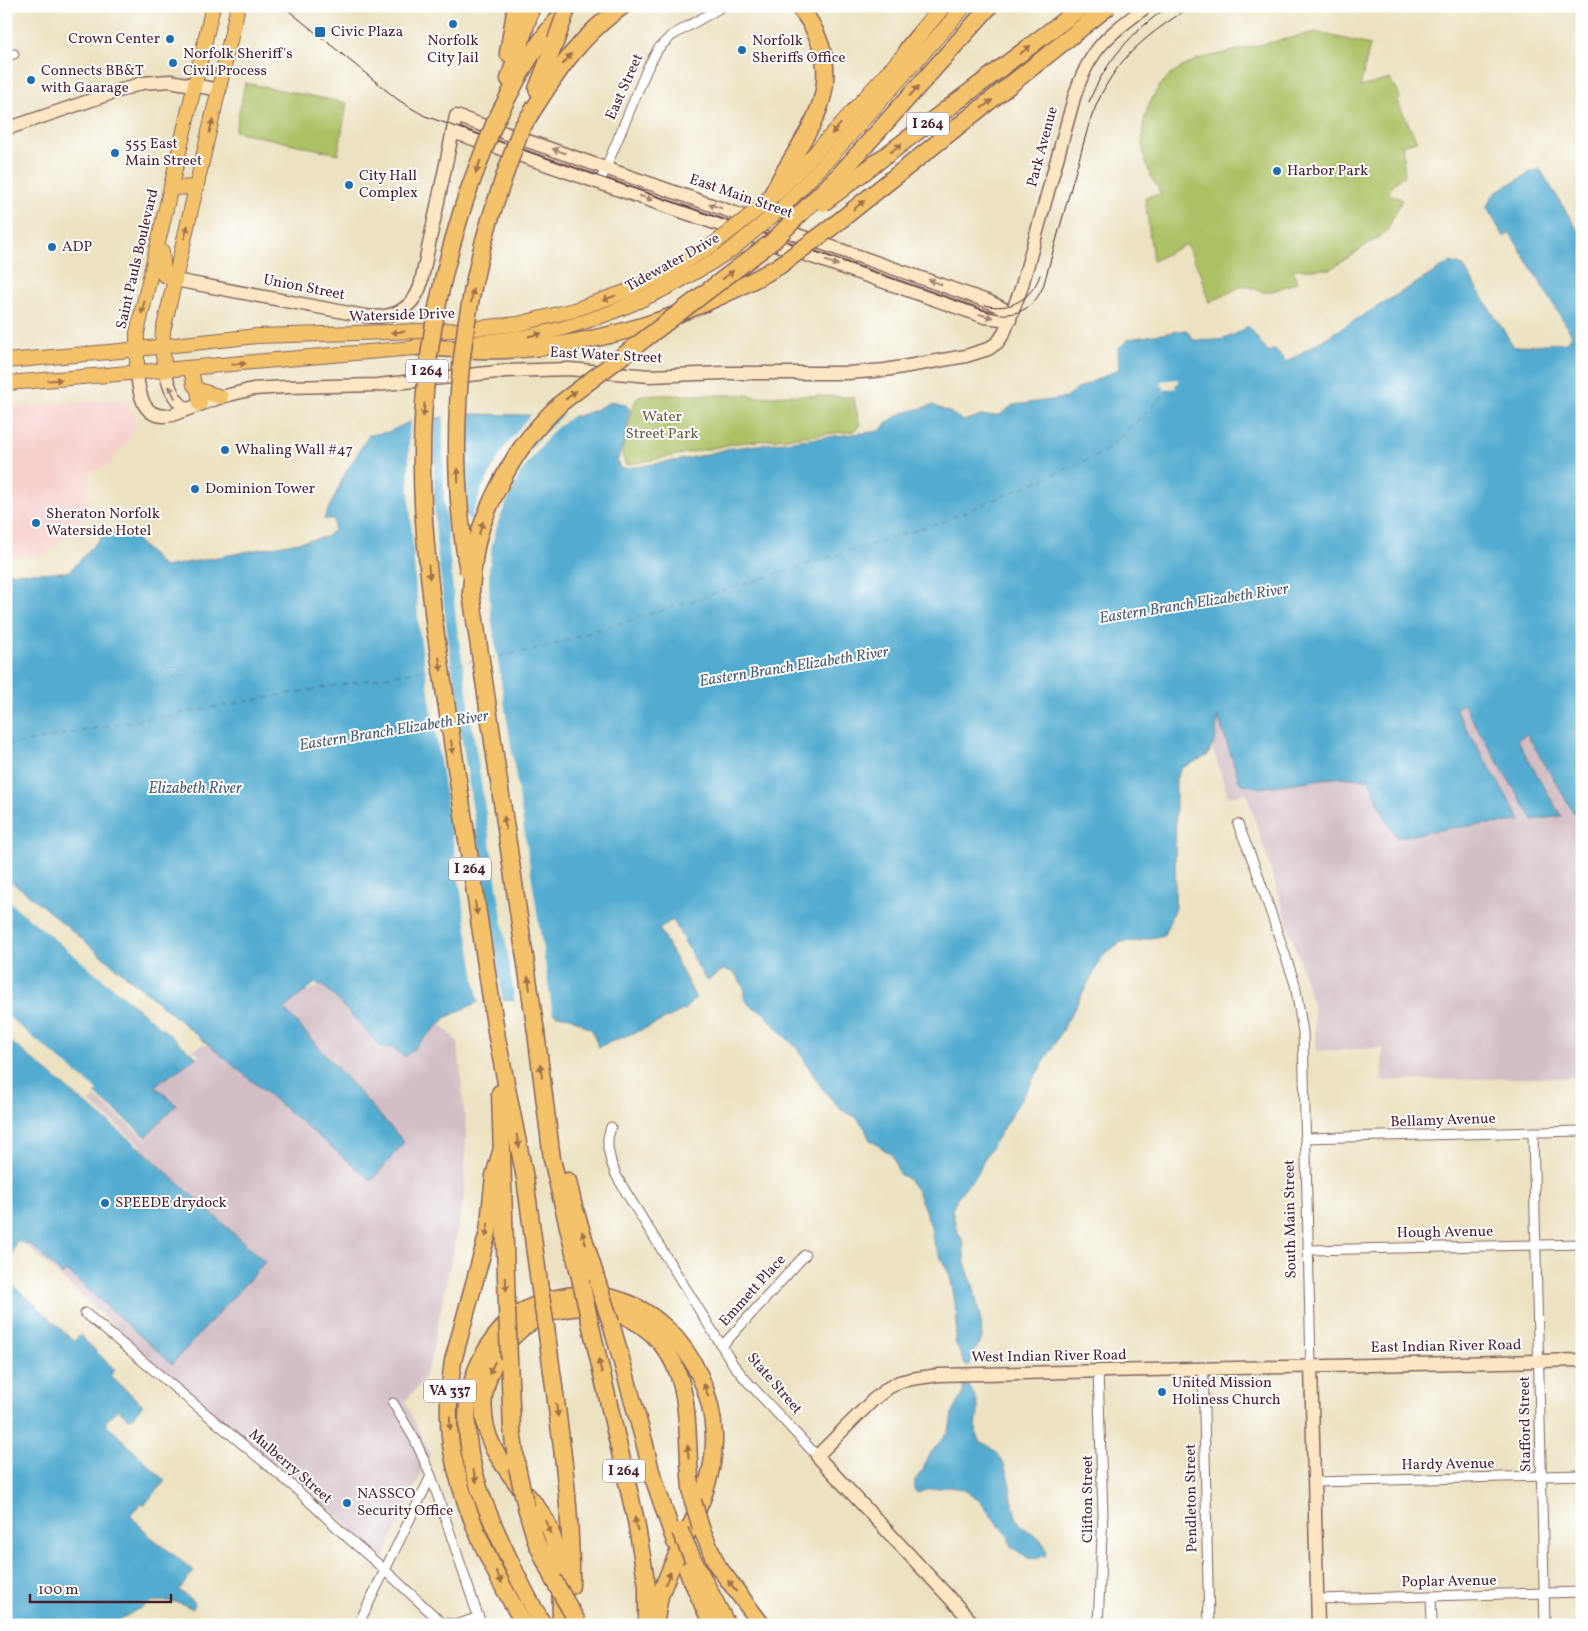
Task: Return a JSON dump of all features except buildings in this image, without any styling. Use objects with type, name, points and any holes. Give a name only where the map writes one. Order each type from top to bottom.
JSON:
[{"type":"highway","points":[[495,122],[516,6]]},
{"type":"highway","points":[[495,122],[532,6]]},
{"type":"highway","points":[[471,593],[461,530],[457,478],[459,398],[464,345],[476,276],[486,234],[521,129],[569,6]]},
{"type":"highway","name":"I 264","points":[[562,1624],[571,1587],[569,1509],[562,1440],[525,1178],[496,1038],[435,629],[423,505],[422,467],[423,418],[429,358],[440,289],[460,215],[495,122],[536,48],[569,6]]},
{"type":"highway","points":[[521,129],[554,75],[574,50],[598,25],[623,6]]},
{"type":"highway","points":[[776,204],[787,168],[810,131],[821,102],[825,76],[823,52],[811,23],[798,6]]},
{"type":"highway","points":[[908,48],[943,6]]},
{"type":"highway","points":[[773,241],[840,174],[990,6]]},
{"type":"highway","name":"I 264","points":[[647,1625],[646,1586],[636,1521],[552,1159],[536,1032],[471,593],[472,565],[477,541],[485,515],[505,473],[527,439],[561,403],[1084,6]]},
{"type":"highway","points":[[417,347],[506,350],[562,344],[654,322],[687,311],[737,290],[779,266],[828,230],[1109,6]]},
{"type":"highway","name":"VA 337","points":[[496,1038],[502,1148],[494,1176],[488,1232],[453,1361],[450,1380],[450,1426],[456,1466],[470,1513],[501,1581],[525,1625]]},
{"type":"highway","points":[[547,1111],[563,1157],[573,1203],[644,1441],[658,1469],[678,1536],[712,1625]]},
{"type":"highway","points":[[502,1148],[512,1429],[517,1467],[526,1507],[536,1541],[553,1579],[562,1624]]},
{"type":"highway","points":[[562,1624],[525,1594],[486,1506],[470,1455],[467,1421],[468,1401],[470,1386],[479,1361],[501,1329],[517,1315],[536,1304],[561,1296],[583,1294],[607,1296],[631,1304],[651,1315],[674,1336],[690,1356],[707,1393],[714,1446],[706,1489],[664,1587],[655,1625]]},
{"type":"highway","points":[[562,1624],[560,1561],[553,1537],[537,1507],[501,1462],[492,1446],[485,1426],[486,1382],[491,1368],[511,1338],[523,1327],[540,1316],[565,1309],[595,1307],[617,1313],[636,1322],[654,1336],[668,1353],[681,1382],[693,1501],[701,1528],[717,1565],[762,1625]]},
{"type":"highway","points":[[689,1562],[727,1625]]},
{"type":"main road","name":"Saint Pauls Boulevard","points":[[137,373],[137,333],[213,6]]},
{"type":"main road","points":[[165,371],[162,346],[163,331],[238,6]]},
{"type":"main road","name":"Tidewater Drive","points":[[874,97],[908,48],[952,6]]},
{"type":"main road","name":"Tidewater Drive","points":[[417,347],[522,337],[540,334],[593,319],[625,308],[672,286],[731,250],[776,204],[805,164],[965,6]]},
{"type":"main road","points":[[171,188],[197,187]]},
{"type":"main road","name":"Waterside Drive","points":[[7,360],[136,349],[275,334],[361,334],[455,330],[518,324],[574,310],[625,292],[670,271],[776,204]]},
{"type":"main road","points":[[161,228],[163,273],[166,277],[175,280]]},
{"type":"main road","points":[[6,383],[191,369],[370,350],[417,347]]},
{"type":"main road","points":[[191,369],[194,385],[199,397],[220,397]]},
{"type":"street","name":"East Street","points":[[600,182],[647,68],[658,49],[671,36],[723,6]]},
{"type":"street","name":"Park Avenue","points":[[1011,317],[1021,289],[1082,75],[1092,55],[1109,36],[1147,6]]},
{"type":"street","points":[[6,128],[142,83],[170,81],[196,84],[220,90]]},
{"type":"street","name":"East Main Street","points":[[456,116],[990,302],[1011,317]]},
{"type":"street","name":"Union Street","points":[[175,280],[365,316],[387,317],[399,312],[411,303],[420,287],[456,116]]},
{"type":"street","points":[[453,132],[985,317],[1011,317]]},
{"type":"street","name":"East Water Street","points":[[220,397],[272,387],[377,385],[492,372],[548,368],[650,376],[723,373],[866,372],[982,352],[993,346],[1000,339],[1011,317]]},
{"type":"street","points":[[165,371],[174,397],[186,409]]},
{"type":"street","points":[[137,373],[138,389],[142,400],[152,414],[167,416],[186,409],[199,397]]},
{"type":"street","name":"South Main Street","points":[[1238,824],[1295,984],[1303,1032],[1318,1625]]},
{"type":"street","name":"State Street","points":[[611,1127],[608,1148],[616,1175],[733,1364],[975,1625]]},
{"type":"street","name":"Bellamy Avenue","points":[[1306,1138],[1582,1131]]},
{"type":"street","name":"Stafford Street","points":[[1533,1132],[1545,1625]]},
{"type":"street","name":"Hough Avenue","points":[[1309,1250],[1582,1244]]},
{"type":"street","name":"Emmett Place","points":[[722,1346],[805,1255]]},
{"type":"street","name":"Mulberry Street","points":[[85,1313],[294,1487],[346,1537],[386,1570],[442,1623],[459,1624],[480,1621]]},
{"type":"street","name":"East Indian River Road","points":[[1311,1366],[1582,1360]]},
{"type":"street","name":"West Indian River Road","points":[[817,1456],[872,1400],[899,1382],[911,1379],[939,1375],[1311,1366]]},
{"type":"street","name":"Pendleton Street","points":[[1202,1370],[1209,1625]]},
{"type":"street","name":"Clifton Street","points":[[1098,1372],[1103,1513],[1098,1625]]},
{"type":"street","points":[[393,1403],[415,1440],[431,1476],[480,1621]]},
{"type":"street","name":"Hardy Avenue","points":[[1314,1482],[1582,1475]]},
{"type":"street","points":[[358,1625],[431,1476]]},
{"type":"street","name":"Poplar Avenue","points":[[1317,1599],[1582,1592]]},
{"type":"street","points":[[1432,1596],[1432,1625]]},
{"type":"shaded area","points":[[124,400],[134,413],[136,423],[129,440],[110,463],[90,472],[87,517],[42,556],[6,557],[6,407]]},
{"type":"shaded area","points":[[1582,647],[1582,1077],[1381,1081],[1383,1048],[1316,1051],[1313,1004],[1246,792],[1228,797],[1200,707]]},
{"type":"shaded area","points":[[335,978],[440,1023],[458,1043],[466,1128],[464,1196],[430,1362],[422,1382],[405,1401],[430,1455],[384,1559],[278,1460],[272,1471],[6,1227],[6,1135],[86,1098],[88,1102]]},
{"type":"green space","name":"Harbor Park","points":[[1316,32],[1370,45],[1360,87],[1390,79],[1396,87],[1400,97],[1398,103],[1417,141],[1402,145],[1405,175],[1393,184],[1388,194],[1402,199],[1386,232],[1331,269],[1293,269],[1297,282],[1270,292],[1263,292],[1244,285],[1209,303],[1201,274],[1186,244],[1153,261],[1145,197],[1161,194],[1150,173],[1144,155],[1143,132],[1147,109],[1158,89],[1169,76],[1198,59]]},
{"type":"green space","points":[[245,83],[347,103],[338,154],[235,131]]},
{"type":"green space","name":"Water Street Park","points":[[639,396],[853,397],[860,425],[855,431],[738,443],[626,465],[622,454],[633,405]]},
{"type":"water","points":[[1540,169],[1582,237],[1582,813],[1574,813],[1527,734],[1517,740],[1561,816],[1533,820],[1463,704],[1455,709],[1521,821],[1450,828],[1397,838],[1386,819],[1369,779],[1337,777],[1259,788],[1240,783],[1218,716],[1215,741],[1207,756],[1181,768],[1176,779],[1175,908],[1164,935],[1139,941],[1121,942],[1104,954],[1053,1047],[978,1172],[960,1194],[952,1209],[956,1227],[963,1242],[965,1263],[974,1288],[981,1322],[982,1339],[972,1355],[970,1365],[965,1365],[955,1342],[957,1318],[950,1276],[933,1242],[931,1226],[917,1191],[908,1179],[899,1174],[892,1155],[870,1140],[865,1128],[856,1117],[840,1109],[821,1087],[797,1048],[764,1013],[749,1005],[744,996],[744,987],[734,972],[723,970],[706,981],[673,920],[659,928],[696,998],[685,1009],[651,1026],[598,1047],[592,1030],[570,1017],[557,1015],[523,1000],[480,1001],[447,1017],[405,1057],[392,1047],[383,1049],[322,984],[320,986],[315,983],[284,1009],[404,1142],[372,1181],[23,890],[12,883],[6,891],[6,573],[69,572],[106,532],[129,532],[164,567],[326,537],[334,530],[334,519],[324,519],[345,474],[369,435],[388,432],[412,421],[472,414],[578,416],[612,401],[626,405],[630,410],[625,438],[617,462],[621,469],[686,459],[732,448],[879,431],[889,421],[903,413],[933,405],[963,421],[981,416],[1000,415],[1013,405],[1066,398],[1075,390],[1119,369],[1118,349],[1129,339],[1186,330],[1194,340],[1217,340],[1234,335],[1248,326],[1268,352],[1275,349],[1286,362],[1451,262],[1463,266],[1514,347],[1567,342],[1572,335],[1510,233],[1504,237],[1487,208],[1492,197],[1499,190]]},
{"type":"water","points":[[6,898],[197,1057],[155,1086],[176,1105],[146,1137],[95,1094],[97,1091],[6,1015]]},
{"type":"water","points":[[6,1037],[139,1147],[265,1262],[172,1364],[67,1271],[62,1275],[31,1245],[16,1241],[6,1277]]},
{"type":"water","points":[[6,1280],[74,1341],[80,1335],[115,1370],[110,1376],[143,1405],[130,1420],[118,1409],[105,1423],[165,1481],[144,1505],[142,1502],[130,1515],[151,1537],[194,1571],[179,1590],[195,1603],[193,1609],[181,1603],[168,1601],[151,1602],[110,1625],[6,1625]]},
{"type":"water","points":[[968,1384],[977,1404],[976,1433],[978,1438],[980,1442],[995,1451],[1000,1457],[1007,1473],[1016,1517],[1026,1530],[1041,1540],[1047,1552],[1045,1556],[1030,1559],[1011,1547],[1008,1535],[977,1498],[963,1489],[949,1487],[930,1489],[917,1493],[914,1489],[915,1480],[923,1470],[928,1456],[949,1431],[952,1415],[963,1394],[964,1385]]},
{"type":"pier","points":[[1178,379],[1178,384],[1175,384],[1176,388],[1164,390],[1164,386],[1161,386],[1161,381]]},
{"type":"pier","points":[[463,412],[463,503],[466,518],[471,519],[482,489],[502,451],[525,421],[534,412],[560,413],[530,443],[514,466],[500,494],[490,521],[483,552],[483,569],[487,537],[499,501],[526,454],[562,416],[567,413],[576,413],[553,431],[520,473],[498,522],[492,544],[489,571],[492,624],[553,1015],[522,1002],[515,1002],[456,620],[444,498],[443,426],[444,415]]},
{"type":"pier","points":[[436,415],[434,434],[434,504],[437,551],[457,709],[503,1002],[479,1004],[419,630],[409,491],[409,433],[411,418]]},
{"type":"pier","points":[[12,883],[207,1044],[205,1046],[21,892],[13,886],[6,893]]},
{"type":"pier","points":[[6,896],[199,1055],[197,1057],[12,904]]},
{"type":"pier","points":[[6,1015],[98,1091],[95,1094],[147,1138],[93,1096],[92,1093],[94,1091],[6,1018]]},
{"type":"pier","points":[[6,1034],[141,1145],[139,1147],[6,1037]]},
{"type":"ferry route","points":[[489,658],[538,649],[942,522],[1103,453],[1170,389]]},
{"type":"ferry route","points":[[447,666],[473,661]]},
{"type":"ferry route","points":[[6,746],[434,668]]},
{"type":"tram line","points":[[283,6],[397,99],[425,116],[982,310],[1001,314],[1010,314],[1026,309],[1038,296],[1043,287],[1089,124],[1106,85],[1128,55],[1142,42],[1156,30],[1192,6]]},
{"type":"tram line","points":[[1089,102],[1103,73],[1112,60],[1132,37],[1169,6]]},
{"type":"tram line","points":[[985,305],[1003,307],[1019,302],[1031,291],[1040,275]]},
{"type":"place","name":"Norfolk City Jail","points":[[453,24]]},
{"type":"place","name":"Civic Plaza","points":[[320,32]]},
{"type":"place","name":"Crown Center","points":[[170,39]]},
{"type":"place","name":"Norfolk Sheriffs Office","points":[[742,50]]},
{"type":"place","name":"Norfolk Sheriff's Civil Process","points":[[173,63]]},
{"type":"place","name":"Connects BB&T with Gaarage","points":[[31,80]]},
{"type":"place","name":"555 East Main Street","points":[[115,153]]},
{"type":"place","name":"Harbor Park","points":[[1277,171]]},
{"type":"place","name":"City Hall Complex","points":[[349,185]]},
{"type":"place","name":"ADP","points":[[52,247]]},
{"type":"place","name":"Whaling Wall #47","points":[[225,450]]},
{"type":"place","name":"Dominion Tower","points":[[195,489]]},
{"type":"place","name":"Sheraton Norfolk Waterside Hotel","points":[[36,523]]},
{"type":"place","name":"SPEEDE drydock","points":[[105,1203]]},
{"type":"place","name":"United Mission Holiness Church","points":[[1162,1392]]},
{"type":"place","name":"NASSCO Security Office","points":[[347,1503]]},
{"type":"water label","name":"Eastern Branch Elizabeth River","points":[[1194,604]]},
{"type":"water label","name":"Eastern Branch Elizabeth River","points":[[794,667]]},
{"type":"water label","name":"Eastern Branch Elizabeth River","points":[[394,731]]},
{"type":"water label","name":"Elizabeth River","points":[[195,789]]}]
